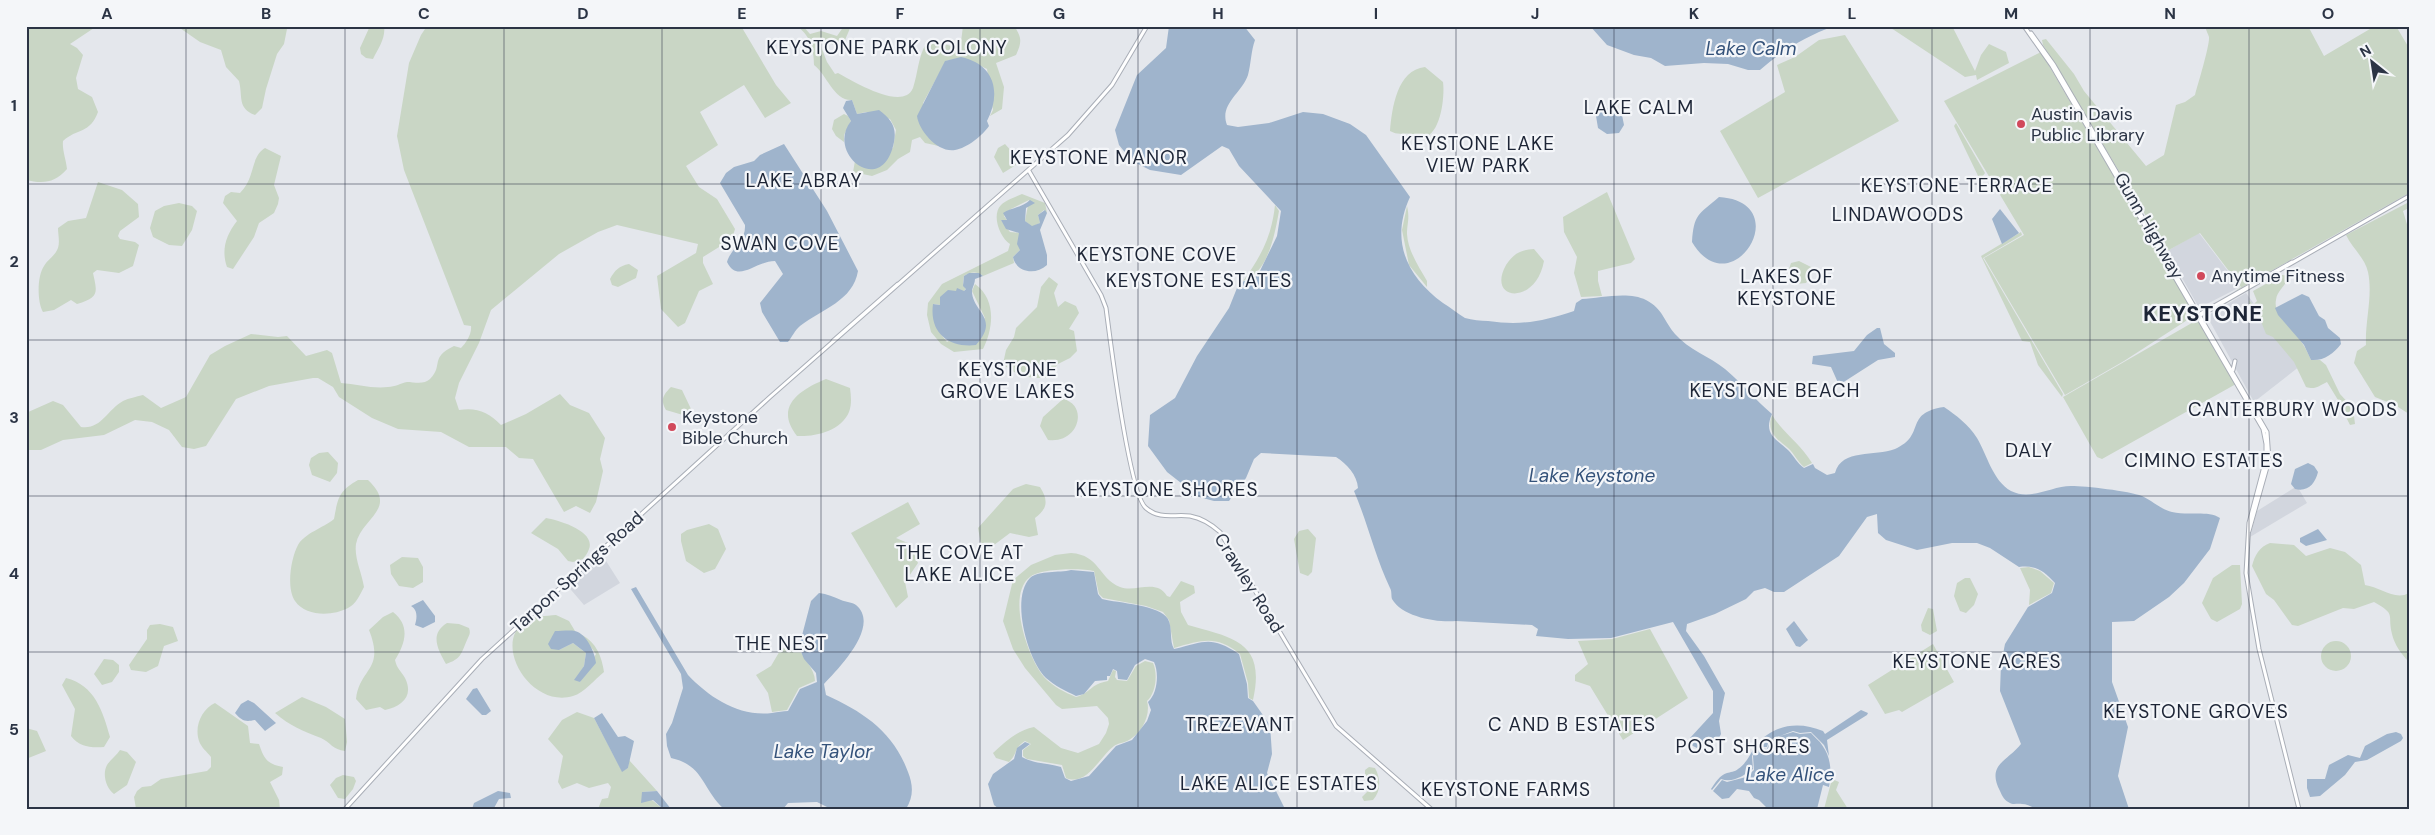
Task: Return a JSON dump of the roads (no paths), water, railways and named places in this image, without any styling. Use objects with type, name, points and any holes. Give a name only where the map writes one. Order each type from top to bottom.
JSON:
[{"type":"main road","name":"Tarpon Springs Road","points":[[345,809],[474,666],[824,350],[1068,136],[1100,101],[1130,58],[1147,26]]},
{"type":"main road","name":"Gunn Highway","points":[[2025,26],[2052,66],[2200,315],[2259,420],[2266,440],[2266,463],[2250,518],[2246,546],[2247,585],[2259,650],[2299,809]]},
{"type":"main road","name":"Crawley Road","points":[[1029,171],[1101,295],[1106,308],[1126,439],[1136,489],[1141,502],[1145,508],[1160,516],[1189,516],[1200,519],[1220,532],[1336,726],[1431,809]]},
{"type":"main road","points":[[2200,315],[2409,196]]},
{"type":"main road","points":[[2200,315],[2307,255]]},
{"type":"main road","points":[[2204,321],[2206,312]]},
{"type":"main road","name":"Gunn Highway","points":[[2200,315],[2264,425],[2270,446],[2266,474],[2246,546]]},
{"type":"main road","points":[[2233,371],[2235,361]]},
{"type":"water","name":"Lake Keystone","points":[[1169,26],[1244,26],[1255,40],[1248,75],[1226,111],[1227,125],[1238,127],[1269,123],[1303,112],[1323,114],[1350,124],[1366,135],[1410,197],[1404,213],[1402,242],[1405,256],[1411,269],[1430,292],[1465,318],[1511,323],[1532,322],[1574,311],[1576,303],[1582,299],[1623,295],[1639,297],[1656,307],[1681,340],[1725,369],[1772,414],[1769,427],[1772,435],[1804,468],[1813,464],[1815,468],[1827,475],[1835,473],[1839,465],[1852,457],[1895,449],[1905,443],[1910,437],[1919,419],[1924,414],[1944,407],[1974,433],[1995,474],[2005,487],[2011,491],[2019,494],[2034,494],[2071,486],[2107,489],[2142,496],[2172,512],[2210,514],[2220,518],[2210,549],[2184,583],[2169,597],[2134,621],[2112,622],[2112,682],[2128,727],[2118,776],[2129,809],[2036,809],[2026,804],[2011,804],[2002,795],[1996,782],[1997,769],[2021,744],[2000,691],[2001,664],[2005,644],[2028,607],[2052,593],[2055,583],[2039,570],[2030,567],[2019,567],[1990,548],[1977,543],[1952,543],[1917,550],[1886,540],[1878,533],[1877,514],[1867,517],[1839,556],[1784,592],[1774,592],[1765,588],[1754,591],[1746,599],[1715,614],[1687,624],[1686,631],[1704,656],[1725,693],[1719,721],[1721,734],[1718,740],[1697,748],[1691,745],[1690,738],[1713,713],[1713,691],[1673,622],[1611,638],[1568,639],[1536,636],[1538,629],[1532,625],[1440,621],[1421,618],[1404,610],[1392,599],[1391,589],[1354,491],[1358,488],[1356,479],[1348,466],[1336,457],[1261,453],[1254,459],[1246,478],[1229,501],[1214,501],[1199,497],[1167,472],[1148,446],[1150,415],[1175,398],[1197,356],[1229,308],[1241,282],[1253,279],[1259,273],[1277,236],[1281,211],[1239,166],[1229,149],[1222,146],[1181,175],[1150,170],[1132,161],[1119,145],[1115,130],[1137,75],[1166,48]]},
{"type":"water","name":"Lake Calm","points":[[1590,26],[1834,26],[1814,34],[1795,45],[1760,70],[1748,70],[1728,64],[1704,63],[1665,66],[1651,58],[1634,55],[1607,45]]},
{"type":"water","points":[[961,57],[981,66],[988,73],[994,90],[994,100],[987,121],[989,126],[986,130],[964,147],[949,150],[936,145],[930,140],[921,128],[917,116],[945,61]]},
{"type":"water","points":[[852,100],[857,114],[879,110],[890,120],[894,128],[895,137],[888,159],[879,167],[869,169],[859,165],[850,157],[845,146],[845,134],[851,121],[843,108],[846,101]]},
{"type":"water","points":[[1613,107],[1622,115],[1624,125],[1619,133],[1607,134],[1598,128],[1596,116],[1604,109]]},
{"type":"water","points":[[784,144],[827,211],[858,271],[850,290],[843,297],[800,326],[788,342],[780,342],[762,312],[760,303],[783,274],[775,261],[742,271],[736,271],[731,268],[727,262],[743,236],[745,225],[720,183],[726,173],[734,167],[754,161],[760,155]]},
{"type":"water","points":[[1719,197],[1742,203],[1754,215],[1755,231],[1750,246],[1739,258],[1724,264],[1708,259],[1692,242],[1694,226],[1698,216]]},
{"type":"water","points":[[1030,200],[1035,203],[1026,208],[1025,221],[1032,226],[1040,223],[1038,215],[1045,210],[1047,213],[1040,230],[1047,255],[1047,265],[1037,270],[1027,271],[1018,266],[1013,257],[1020,250],[1017,244],[1019,233],[1006,229],[1001,220],[1007,220],[1003,213]]},
{"type":"water","points":[[2000,209],[2019,233],[2002,244],[1992,219]]},
{"type":"water","points":[[969,273],[979,273],[983,276],[975,279],[972,290],[973,298],[983,315],[986,328],[976,345],[957,344],[949,341],[938,331],[934,323],[933,314],[933,304],[940,305],[940,297],[948,290],[956,291],[957,288],[964,291],[966,289],[963,286],[964,276]]},
{"type":"water","points":[[2302,294],[2309,297],[2319,316],[2325,320],[2328,328],[2340,338],[2341,344],[2338,348],[2328,356],[2320,359],[2311,360],[2304,345],[2278,315],[2275,308]]},
{"type":"water","points":[[1880,328],[1884,344],[1895,353],[1895,357],[1878,360],[1839,385],[1831,367],[1812,364],[1813,356],[1854,351],[1867,335]]},
{"type":"water","points":[[2308,463],[2314,466],[2318,472],[2315,480],[2307,488],[2295,489],[2291,484],[2295,469]]},
{"type":"water","points":[[2318,529],[2327,540],[2306,546],[2300,542],[2300,538]]},
{"type":"water","points":[[1071,570],[1094,572],[1098,594],[1102,599],[1138,605],[1164,614],[1168,619],[1174,649],[1201,642],[1214,642],[1239,654],[1247,684],[1248,698],[1253,701],[1270,725],[1272,754],[1267,773],[1285,809],[999,809],[994,805],[988,784],[993,774],[1014,759],[1017,748],[1025,742],[1030,744],[1022,750],[1022,757],[1031,761],[1061,767],[1065,778],[1071,781],[1089,776],[1116,746],[1132,740],[1147,721],[1151,710],[1148,702],[1154,693],[1157,682],[1157,671],[1154,662],[1145,659],[1135,665],[1127,680],[1118,679],[1117,671],[1113,669],[1110,676],[1107,676],[1107,680],[1095,681],[1084,694],[1076,696],[1053,683],[1039,670],[1033,658],[1024,629],[1022,600],[1024,587],[1034,575]]},
{"type":"water","name":"Lake Taylor","points":[[636,587],[688,675],[706,691],[726,704],[748,712],[760,713],[788,711],[800,689],[817,682],[816,673],[804,659],[799,647],[811,601],[819,593],[856,605],[862,614],[864,624],[861,635],[847,658],[824,684],[826,695],[852,708],[875,724],[894,745],[902,758],[911,781],[912,790],[906,809],[831,809],[817,802],[788,803],[783,809],[724,809],[690,766],[682,761],[671,758],[666,734],[672,723],[683,688],[681,674],[631,589]]},
{"type":"water","points":[[423,600],[435,616],[435,622],[423,628],[415,625],[416,612],[411,606]]},
{"type":"water","points":[[1794,621],[1808,640],[1800,647],[1796,646],[1786,629]]},
{"type":"water","points":[[555,631],[579,633],[587,640],[592,649],[596,663],[580,682],[574,680],[584,666],[586,653],[573,643],[559,650],[551,649],[548,644]]},
{"type":"water","points":[[477,688],[491,711],[486,715],[482,715],[466,699],[473,689]]},
{"type":"water","points":[[248,700],[276,723],[265,731],[255,720],[246,721],[240,718],[235,713],[241,704]]},
{"type":"water","points":[[1861,710],[1868,713],[1867,715],[1827,740],[1829,756],[1824,745],[1811,732],[1800,733],[1793,731],[1769,740],[1767,747],[1757,747],[1752,756],[1753,769],[1734,779],[1721,779],[1711,789],[1722,776],[1741,767],[1756,745],[1771,733],[1787,726],[1796,725],[1814,728],[1823,731],[1825,734]]},
{"type":"water","points":[[602,713],[618,737],[625,736],[634,741],[628,768],[622,772],[594,718]]},
{"type":"water","name":"Lake Alice","points":[[1793,732],[1800,734],[1811,733],[1822,745],[1829,760],[1829,787],[1823,785],[1817,809],[1768,809],[1759,800],[1754,798],[1749,791],[1737,789],[1729,798],[1722,799],[1713,791],[1722,780],[1727,782],[1746,777],[1754,770],[1753,756],[1758,748],[1767,749],[1770,741],[1773,742],[1780,736]]},
{"type":"water","points":[[2396,732],[2401,734],[2403,738],[2401,741],[2367,760],[2355,762],[2345,775],[2320,796],[2310,797],[2307,779],[2325,779],[2329,765],[2348,755],[2360,758],[2365,746],[2387,734]]},
{"type":"water","points":[[498,791],[510,793],[511,798],[499,799],[494,808],[472,809],[474,803]]},
{"type":"water","points":[[657,791],[671,809],[663,809],[653,800],[641,803],[642,792]]},
{"type":"place","name":"Austin Davis Public Library","points":[[2021,124]]},
{"type":"place","name":"Anytime Fitness","points":[[2201,276]]},
{"type":"place","name":"Keystone Bible Church","points":[[672,427]]},
{"type":"district","name":"KEYSTONE PARK COLONY","points":[[887,47]]},
{"type":"district","name":"LAKE CALM","points":[[1639,107]]},
{"type":"district","name":"KEYSTONE LAKE VIEW PARK","points":[[1478,154]]},
{"type":"district","name":"KEYSTONE MANOR","points":[[1099,157]]},
{"type":"district","name":"LAKE ABRAY","points":[[804,180]]},
{"type":"district","name":"KEYSTONE TERRACE","points":[[1957,185]]},
{"type":"district","name":"LINDAWOODS","points":[[1898,214]]},
{"type":"district","name":"SWAN COVE","points":[[780,243]]},
{"type":"district","name":"KEYSTONE COVE","points":[[1157,254]]},
{"type":"district","name":"KEYSTONE ESTATES","points":[[1199,280]]},
{"type":"district","name":"LAKES OF KEYSTONE","points":[[1787,287]]},
{"type":"district","name":"KEYSTONE","points":[[2203,313]]},
{"type":"district","name":"KEYSTONE GROVE LAKES","points":[[1008,380]]},
{"type":"district","name":"KEYSTONE BEACH","points":[[1775,390]]},
{"type":"district","name":"CANTERBURY WOODS","points":[[2293,409]]},
{"type":"district","name":"DALY","points":[[2029,450]]},
{"type":"district","name":"CIMINO ESTATES","points":[[2204,460]]},
{"type":"district","name":"KEYSTONE SHORES","points":[[1167,489]]},
{"type":"district","name":"THE COVE AT LAKE ALICE","points":[[960,563]]},
{"type":"district","name":"THE NEST","points":[[781,643]]},
{"type":"district","name":"KEYSTONE ACRES","points":[[1977,661]]},
{"type":"district","name":"KEYSTONE GROVES","points":[[2196,711]]},
{"type":"district","name":"TREZEVANT","points":[[1240,724]]},
{"type":"district","name":"C AND B ESTATES","points":[[1572,724]]},
{"type":"district","name":"POST SHORES","points":[[1743,746]]},
{"type":"district","name":"LAKE ALICE ESTATES","points":[[1279,783]]},
{"type":"district","name":"KEYSTONE FARMS","points":[[1506,789]]}]
